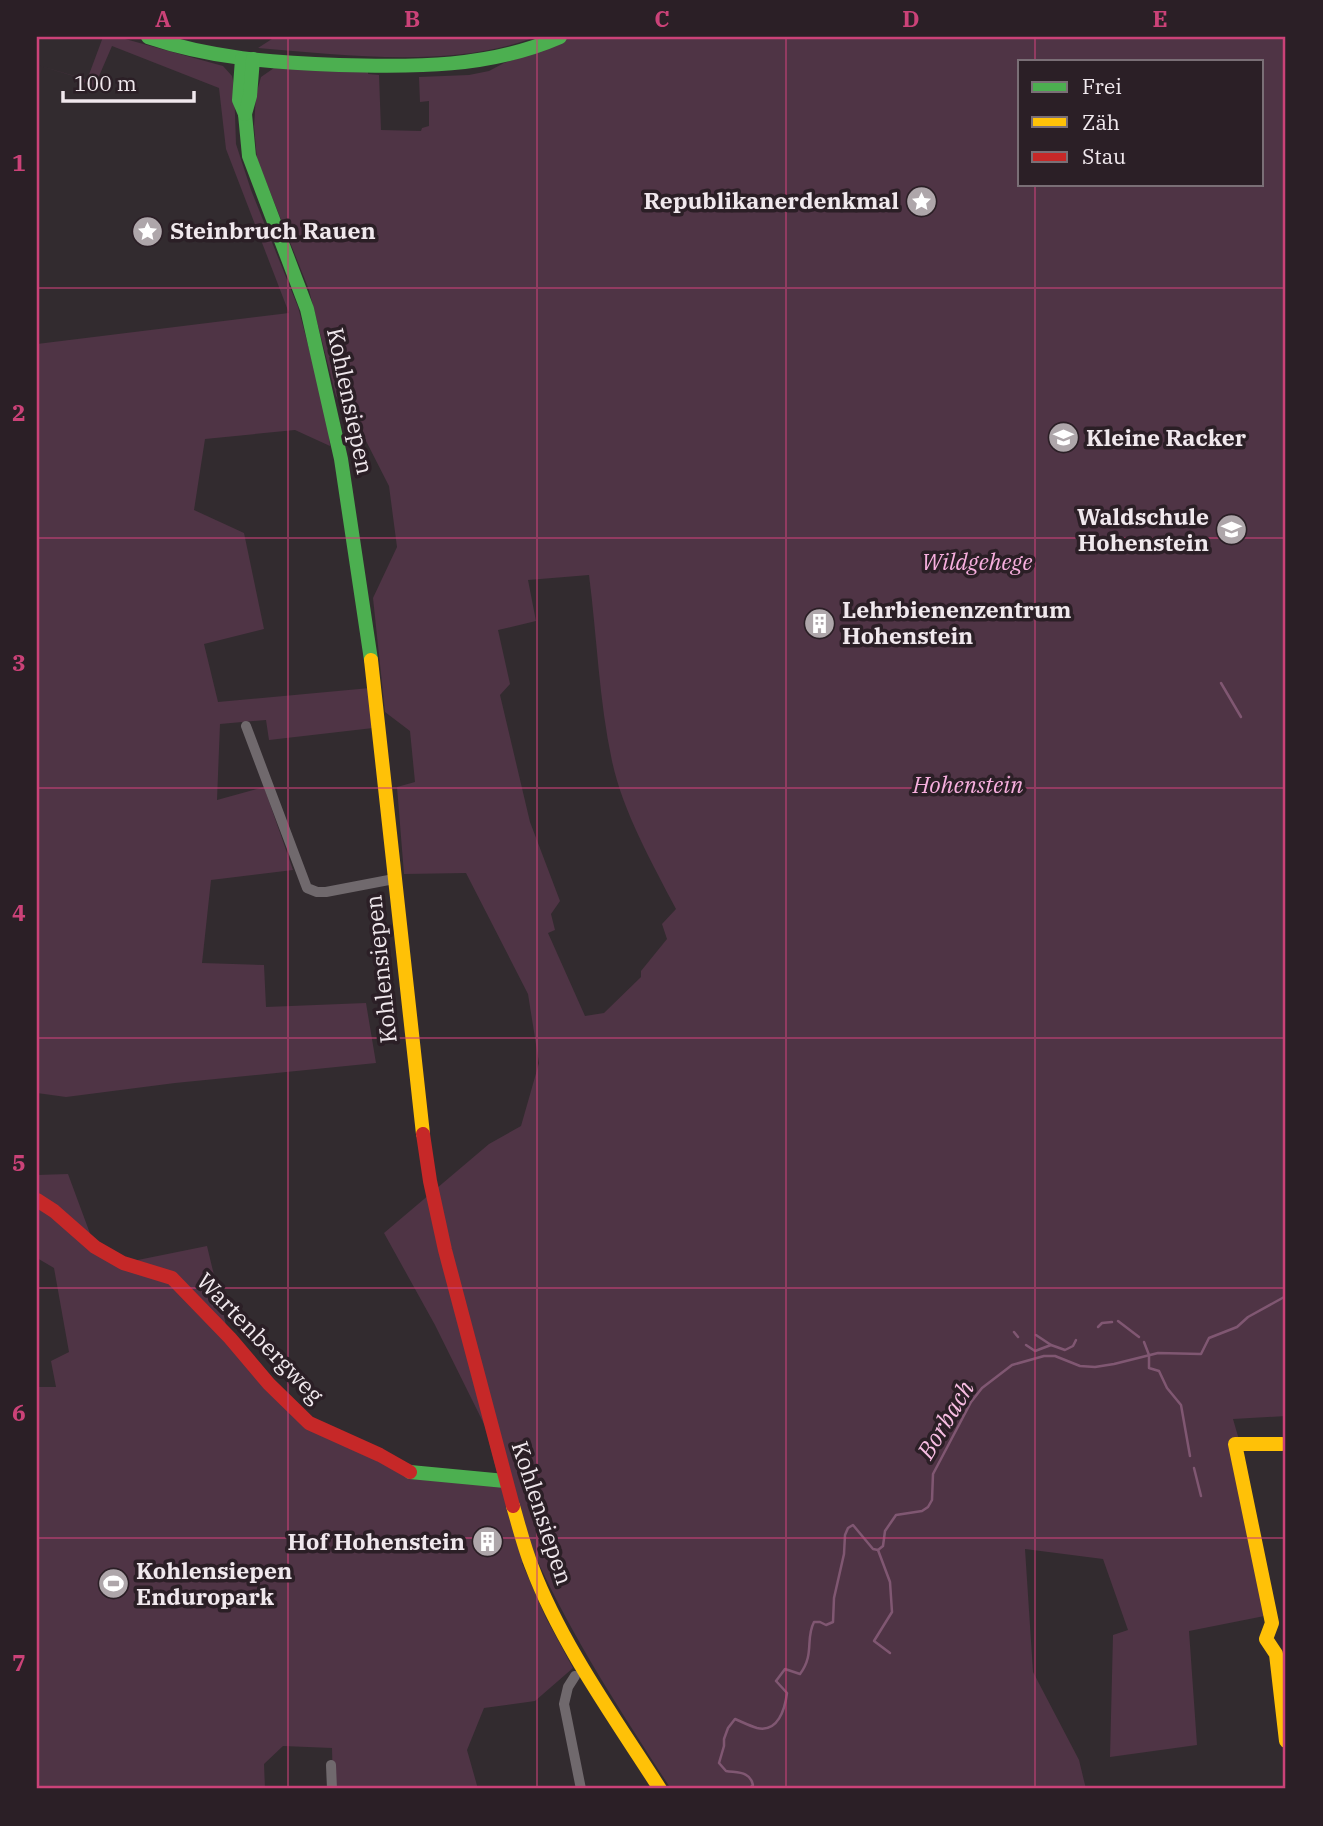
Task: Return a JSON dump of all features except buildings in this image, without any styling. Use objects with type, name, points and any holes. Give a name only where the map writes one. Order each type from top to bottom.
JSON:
[{"type":"street","points":[[148,37],[183,48],[247,59],[384,66],[454,64],[509,56],[560,37]]},
{"type":"street","name":"Kohlensiepen","points":[[247,59],[250,96],[245,114],[249,156],[307,309],[341,459],[366,614],[412,1053],[430,1181],[448,1263],[505,1481],[532,1568],[582,1666],[660,1789]]},
{"type":"street","points":[[246,726],[307,888],[326,892],[394,879]]},
{"type":"street","name":"Wartenbergweg","points":[[37,1200],[54,1211],[95,1247],[123,1263],[172,1278],[230,1338],[268,1384],[309,1423],[380,1455],[408,1472],[505,1481]]},
{"type":"street","points":[[1282,1444],[1236,1444],[1272,1623],[1266,1639],[1276,1654],[1286,1741]]},
{"type":"street","points":[[575,1676],[568,1687],[564,1704],[581,1789]]},
{"type":"street","points":[[331,1765],[332,1789]]},
{"type":"green space","points":[[103,37],[118,37],[223,66],[232,76],[236,144],[251,190],[298,307],[327,417],[330,446],[295,430],[205,439],[194,510],[244,533],[264,629],[204,644],[218,702],[370,688],[373,728],[269,740],[266,720],[220,724],[217,800],[264,787],[293,870],[211,880],[202,963],[264,965],[266,1007],[366,1003],[376,1063],[66,1097],[37,1093],[37,344],[289,313],[226,149],[219,88],[112,46],[93,90],[79,77],[87,80]]},
{"type":"green space","points":[[275,37],[535,37],[503,47],[435,56],[363,56],[258,48]]},
{"type":"green space","name":"Hohenstein","points":[[570,37],[1286,37],[1286,1416],[1233,1419],[1246,1464],[1274,1614],[1189,1631],[1197,1745],[1110,1757],[1113,1635],[1128,1630],[1103,1559],[1025,1549],[1033,1672],[1079,1760],[1086,1789],[671,1789],[584,1649],[538,1562],[522,1563],[546,1618],[573,1668],[535,1701],[484,1708],[467,1750],[478,1789],[333,1789],[332,1748],[283,1746],[264,1764],[265,1789],[37,1789],[37,1387],[56,1387],[51,1361],[69,1352],[54,1268],[37,1258],[37,1175],[68,1174],[95,1247],[123,1263],[207,1246],[227,1329],[309,1423],[432,1473],[499,1480],[485,1426],[435,1325],[384,1233],[489,1144],[521,1126],[539,1063],[528,994],[466,873],[404,874],[397,787],[415,782],[410,731],[385,712],[373,598],[397,547],[389,486],[365,439],[336,396],[309,290],[257,159],[254,126],[256,95],[261,77],[274,68],[368,71],[368,74],[379,75],[381,130],[421,131],[429,126],[429,101],[420,102],[419,77],[469,75],[489,71],[548,48]],"holes":[[[589,575],[604,715],[612,761],[623,799],[676,909],[662,924],[667,939],[641,971],[641,977],[604,1013],[585,1016],[548,933],[555,930],[551,914],[560,901],[530,822],[500,695],[510,684],[498,630],[536,621],[528,580]]]},
{"type":"waterway","points":[[1221,683],[1241,717]]},
{"type":"waterway","name":"Borbach","points":[[749,1789],[753,1785],[749,1777],[726,1771],[719,1763],[728,1728],[735,1719],[764,1729],[779,1718],[787,1693],[776,1681],[785,1669],[800,1674],[805,1667],[814,1622],[826,1625],[833,1622],[834,1598],[848,1528],[853,1525],[873,1549],[878,1550],[883,1546],[885,1531],[896,1515],[922,1511],[928,1507],[932,1500],[933,1474],[971,1402],[982,1388],[1012,1365],[1044,1356],[1055,1356],[1080,1366],[1095,1367],[1158,1353],[1201,1354],[1209,1338],[1237,1327],[1248,1317],[1286,1296]]},
{"type":"waterway","points":[[1118,1321],[1139,1337]]},
{"type":"waterway","points":[[1098,1327],[1102,1323],[1112,1322]]},
{"type":"waterway","points":[[1014,1332],[1018,1337]]},
{"type":"waterway","points":[[1036,1335],[1051,1345]]},
{"type":"waterway","points":[[1026,1345],[1035,1351],[1051,1345],[1065,1350],[1073,1346],[1076,1340]]},
{"type":"waterway","points":[[1144,1342],[1149,1355],[1149,1368],[1159,1371],[1167,1388],[1181,1405],[1190,1456]]},
{"type":"waterway","points":[[1194,1468],[1201,1496]]},
{"type":"waterway","points":[[878,1550],[890,1582],[892,1612],[874,1641],[890,1653]]},
{"type":"traffic: fast","points":[[148,37],[218,55],[266,61],[396,66],[479,60],[506,55],[560,37]]},
{"type":"traffic: fast","points":[[242,59],[239,100],[245,114],[249,156],[307,309],[341,459],[371,660]]},
{"type":"traffic: fast","points":[[245,114],[250,96],[253,59]]},
{"type":"traffic: fast","points":[[410,1472],[505,1481]]},
{"type":"traffic: slow","points":[[371,660],[423,1134]]},
{"type":"traffic: slow","points":[[1282,1444],[1235,1444],[1272,1623],[1266,1639],[1276,1654],[1286,1741]]},
{"type":"traffic: slow","points":[[513,1506],[532,1567],[558,1624],[590,1681],[660,1789]]},
{"type":"traffic: jam","points":[[423,1134],[445,1250],[513,1506]]},
{"type":"traffic: jam","points":[[37,1200],[54,1211],[95,1247],[123,1263],[172,1278],[230,1338],[269,1384],[309,1423],[380,1455],[410,1472]]},
{"type":"place","name":"Republikanerdenkmal","points":[[922,201]]},
{"type":"place","name":"Steinbruch Rauen","points":[[147,231]]},
{"type":"place","name":"Kleine Racker","points":[[1063,438]]},
{"type":"place","name":"Waldschule Hohenstein","points":[[1232,530]]},
{"type":"place","name":"Lehrbienenzentrum Hohenstein","points":[[819,623]]},
{"type":"place","name":"Hof Hohenstein","points":[[488,1542]]},
{"type":"place","name":"Kohlensiepen Enduropark","points":[[113,1584]]},
{"type":"park label","name":"Wildgehege","points":[[977,562]]}]
